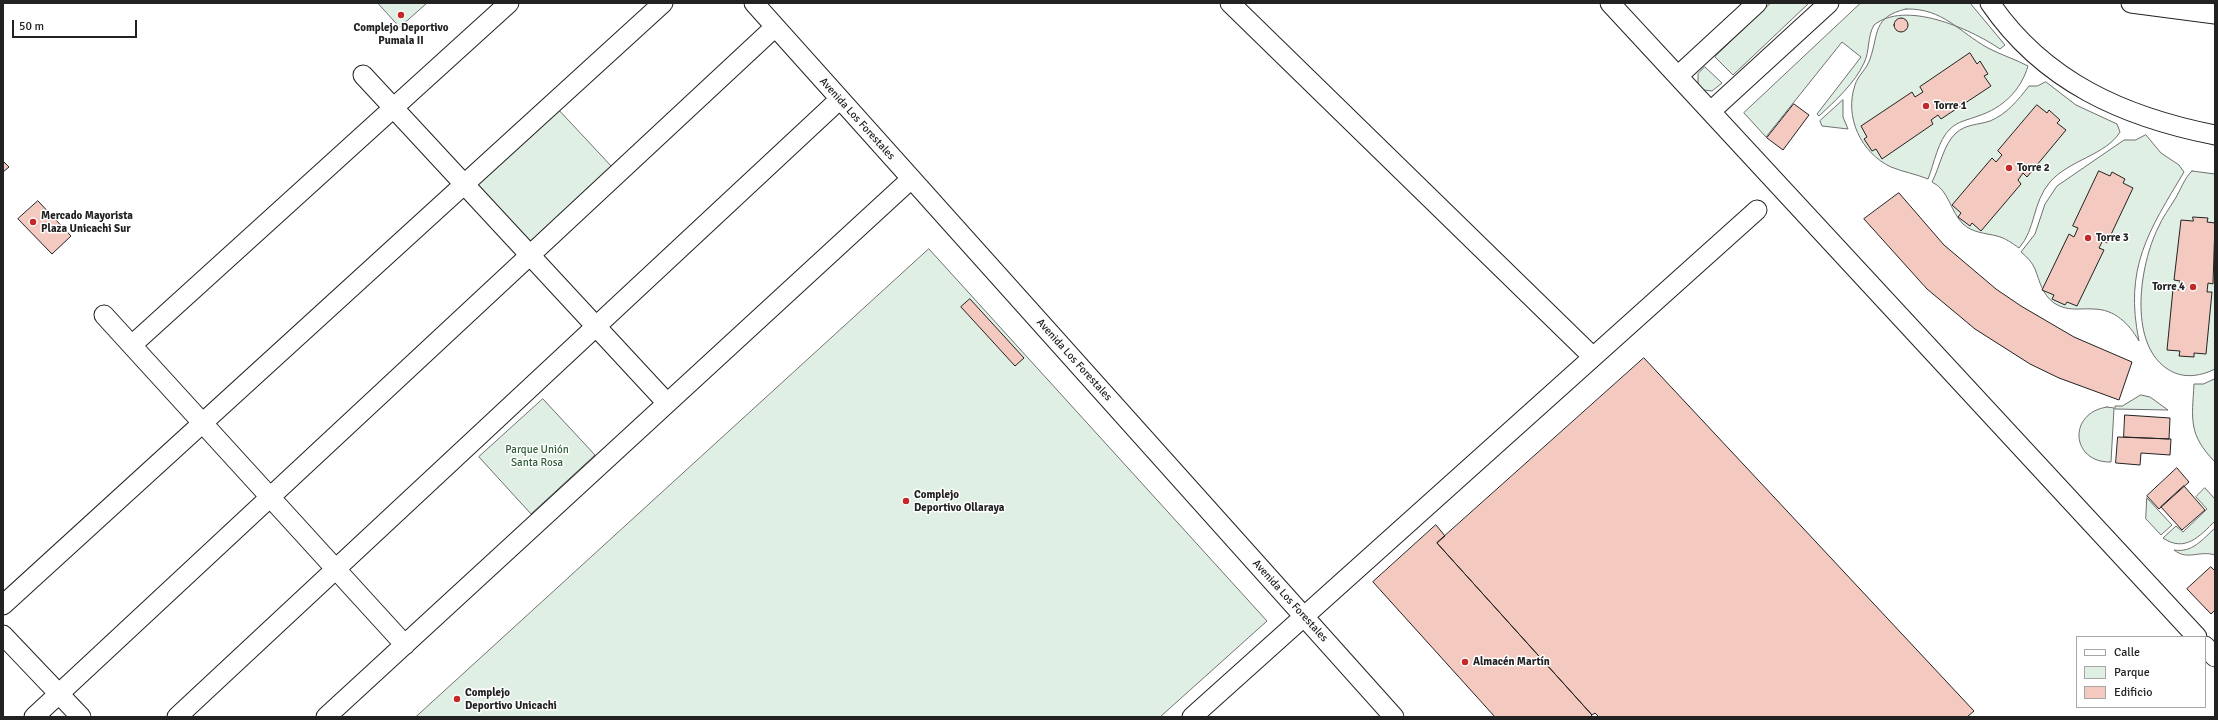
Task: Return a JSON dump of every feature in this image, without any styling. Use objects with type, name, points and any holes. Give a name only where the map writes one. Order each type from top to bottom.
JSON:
[{"type":"street","points":[[132,345],[509,3]]},
{"type":"street","points":[[3,605],[663,3]]},
{"type":"street","name":"Avenida Los Forestales","points":[[754,3],[1394,717]]},
{"type":"street","points":[[1230,3],[1593,357]]},
{"type":"street","points":[[1610,3],[1679,75],[2196,636]]},
{"type":"street","points":[[1679,75],[1757,3]]},
{"type":"street","points":[[1711,111],[1829,3]]},
{"type":"street","points":[[1990,3],[2009,27],[2037,57],[2072,83],[2099,98],[2145,118],[2174,127],[2215,135]]},
{"type":"street","points":[[2131,3],[2215,14]]},
{"type":"street","points":[[34,717],[775,27]]},
{"type":"street","points":[[362,75],[667,403]]},
{"type":"street","points":[[177,717],[840,99]]},
{"type":"street","points":[[326,717],[911,179]]},
{"type":"street","points":[[1192,717],[1757,210]]},
{"type":"street","points":[[104,315],[405,645]]},
{"type":"street","points":[[3,635],[81,717]]},
{"type":"street","points":[[2206,647],[2215,657]]},
{"type":"green space","name":"Complejo Deportivo Pumala II","points":[[378,3],[427,3],[400,27]]},
{"type":"green space","points":[[1771,3],[1809,3],[1733,75],[1715,57]]},
{"type":"green space","points":[[1861,3],[1970,3],[2005,45],[2000,49],[1972,33],[1937,20],[1919,16],[1902,15],[1887,18],[1874,25],[1870,34],[1866,58],[1860,70],[1850,85],[1832,104],[1819,116],[1817,114],[1861,57],[1842,42],[1766,137],[1744,113]]},
{"type":"green space","points":[[1906,9],[1930,12],[1941,17],[1988,48],[2028,66],[2021,83],[2003,103],[1987,113],[1960,122],[1950,129],[1942,139],[1928,179],[1891,167],[1880,161],[1871,153],[1858,133],[1852,109],[1852,97],[1855,85],[1858,78],[1869,63],[1876,34],[1882,22],[1895,12]]},
{"type":"green space","points":[[1705,67],[1722,83],[1712,91],[1704,90],[1698,84],[1698,74]]},
{"type":"green space","points":[[2046,82],[2076,105],[2117,124],[2120,132],[2114,140],[2106,146],[2067,168],[2050,182],[2040,198],[2028,233],[2019,248],[2003,238],[1975,231],[1963,224],[1955,213],[1946,195],[1932,182],[1945,150],[1956,133],[1968,126],[1990,121],[2002,115],[2029,86],[2037,86]]},
{"type":"green space","points":[[1843,100],[1843,117],[1848,129],[1822,126],[1820,121]]},
{"type":"green space","points":[[556,107],[613,168],[529,245],[472,184]]},
{"type":"green space","points":[[2146,135],[2161,153],[2179,165],[2184,172],[2160,213],[2142,252],[2137,271],[2135,292],[2135,315],[2139,341],[2126,323],[2115,315],[2101,310],[2069,309],[2054,303],[2044,292],[2032,264],[2021,252],[2035,234],[2045,204],[2057,186],[2124,140],[2135,140]]},
{"type":"green space","points":[[2192,171],[2215,174],[2215,369],[2203,374],[2190,376],[2172,372],[2154,356],[2146,340],[2142,321],[2141,301],[2146,261],[2152,243],[2162,221],[2185,180]]},
{"type":"green space","name":"Complejo Deportivo Ollaraya","points":[[929,249],[1267,621],[1160,717],[416,717]]},
{"type":"green space","points":[[2215,379],[2215,462],[2206,452],[2196,435],[2193,407],[2194,384],[2203,384]]},
{"type":"green space","points":[[2141,395],[2150,397],[2168,410],[2115,409],[2115,406],[2122,406]]},
{"type":"green space","name":"Parque Unión Santa Rosa","points":[[543,399],[595,455],[531,514],[479,457]]},
{"type":"green space","points":[[2107,407],[2114,408],[2111,462],[2098,460],[2088,455],[2082,447],[2079,437],[2080,427],[2085,418],[2094,411]]},
{"type":"green space","points":[[2205,488],[2215,499],[2215,521],[2192,541],[2178,544],[2163,538],[2176,526],[2183,532],[2207,509],[2196,497]]},
{"type":"green space","points":[[2147,498],[2172,525],[2161,535],[2146,519]]},
{"type":"green space","points":[[2215,528],[2215,555],[2184,555],[2174,550],[2186,550],[2191,548]]},
{"type":"building","points":[[1898,18],[1904,18],[1908,22],[1908,28],[1904,32],[1898,32],[1894,28],[1894,22]]},
{"type":"building","name":"Torre 1","points":[[1970,53],[1977,64],[1980,61],[1988,74],[1984,76],[1991,86],[1941,119],[1938,115],[1931,120],[1933,124],[1882,159],[1876,149],[1872,151],[1864,139],[1867,137],[1861,126],[1912,92],[1915,97],[1923,92],[1920,87]]},
{"type":"building","points":[[1794,104],[1809,115],[1783,150],[1767,138]]},
{"type":"building","name":"Torre 2","points":[[2037,105],[2047,113],[2049,110],[2060,120],[2057,123],[2066,130],[2027,177],[2023,173],[2018,180],[2021,184],[1981,231],[1972,223],[1970,226],[1958,217],[1961,213],[1952,205],[1992,158],[1996,162],[2002,155],[1998,151]]},
{"type":"building","points":[[3,161],[9,167],[3,172]]},
{"type":"building","name":"Torre 3","points":[[2099,171],[2110,176],[2112,172],[2125,179],[2123,183],[2133,188],[2107,243],[2103,240],[2099,248],[2104,250],[2077,306],[2067,302],[2065,305],[2052,299],[2054,295],[2042,290],[2069,234],[2074,237],[2078,228],[2073,226]]},
{"type":"building","points":[[1899,193],[1944,245],[1996,289],[2021,306],[2074,337],[2132,362],[2119,400],[2059,378],[2030,364],[1975,329],[1927,289],[1864,219]]},
{"type":"building","points":[[38,201],[71,236],[52,254],[18,219]]},
{"type":"building","name":"Torre 4","points":[[2193,217],[2208,218],[2207,222],[2215,223],[2213,284],[2208,283],[2207,292],[2212,292],[2206,354],[2194,353],[2194,357],[2179,356],[2180,351],[2167,350],[2173,289],[2179,290],[2180,281],[2174,280],[2181,220],[2193,221]]},
{"type":"building","points":[[970,299],[1024,358],[1015,366],[961,307]]},
{"type":"building","points":[[1644,358],[1974,711],[1967,717],[1599,717],[1595,713],[1592,715],[1437,543]]},
{"type":"building","points":[[2125,415],[2170,418],[2169,439],[2124,437]]},
{"type":"building","points":[[2118,437],[2171,439],[2170,455],[2141,453],[2140,465],[2116,463]]},
{"type":"building","points":[[2177,468],[2189,482],[2159,509],[2147,496]]},
{"type":"building","points":[[2184,486],[2205,510],[2182,530],[2161,507]]},
{"type":"building","points":[[1436,525],[1445,536],[1437,543],[1592,715],[1590,717],[1495,717],[1373,582]]},
{"type":"building","points":[[2211,567],[2215,571],[2215,610],[2211,614],[2187,589]]},
{"type":"place","name":"Complejo Deportivo Pumala II","points":[[401,15]]},
{"type":"place","name":"Torre 1","points":[[1926,106]]},
{"type":"place","name":"Torre 2","points":[[2009,168]]},
{"type":"place","name":"Mercado Mayorista Plaza Unicachi Sur","points":[[33,222]]},
{"type":"place","name":"Torre 3","points":[[2088,238]]},
{"type":"place","name":"Torre 4","points":[[2193,287]]},
{"type":"place","name":"Complejo Deportivo Ollaraya","points":[[906,501]]},
{"type":"place","name":"Almacén Martín","points":[[1465,662]]},
{"type":"place","name":"Complejo Deportivo Unicachi","points":[[457,699]]}]
